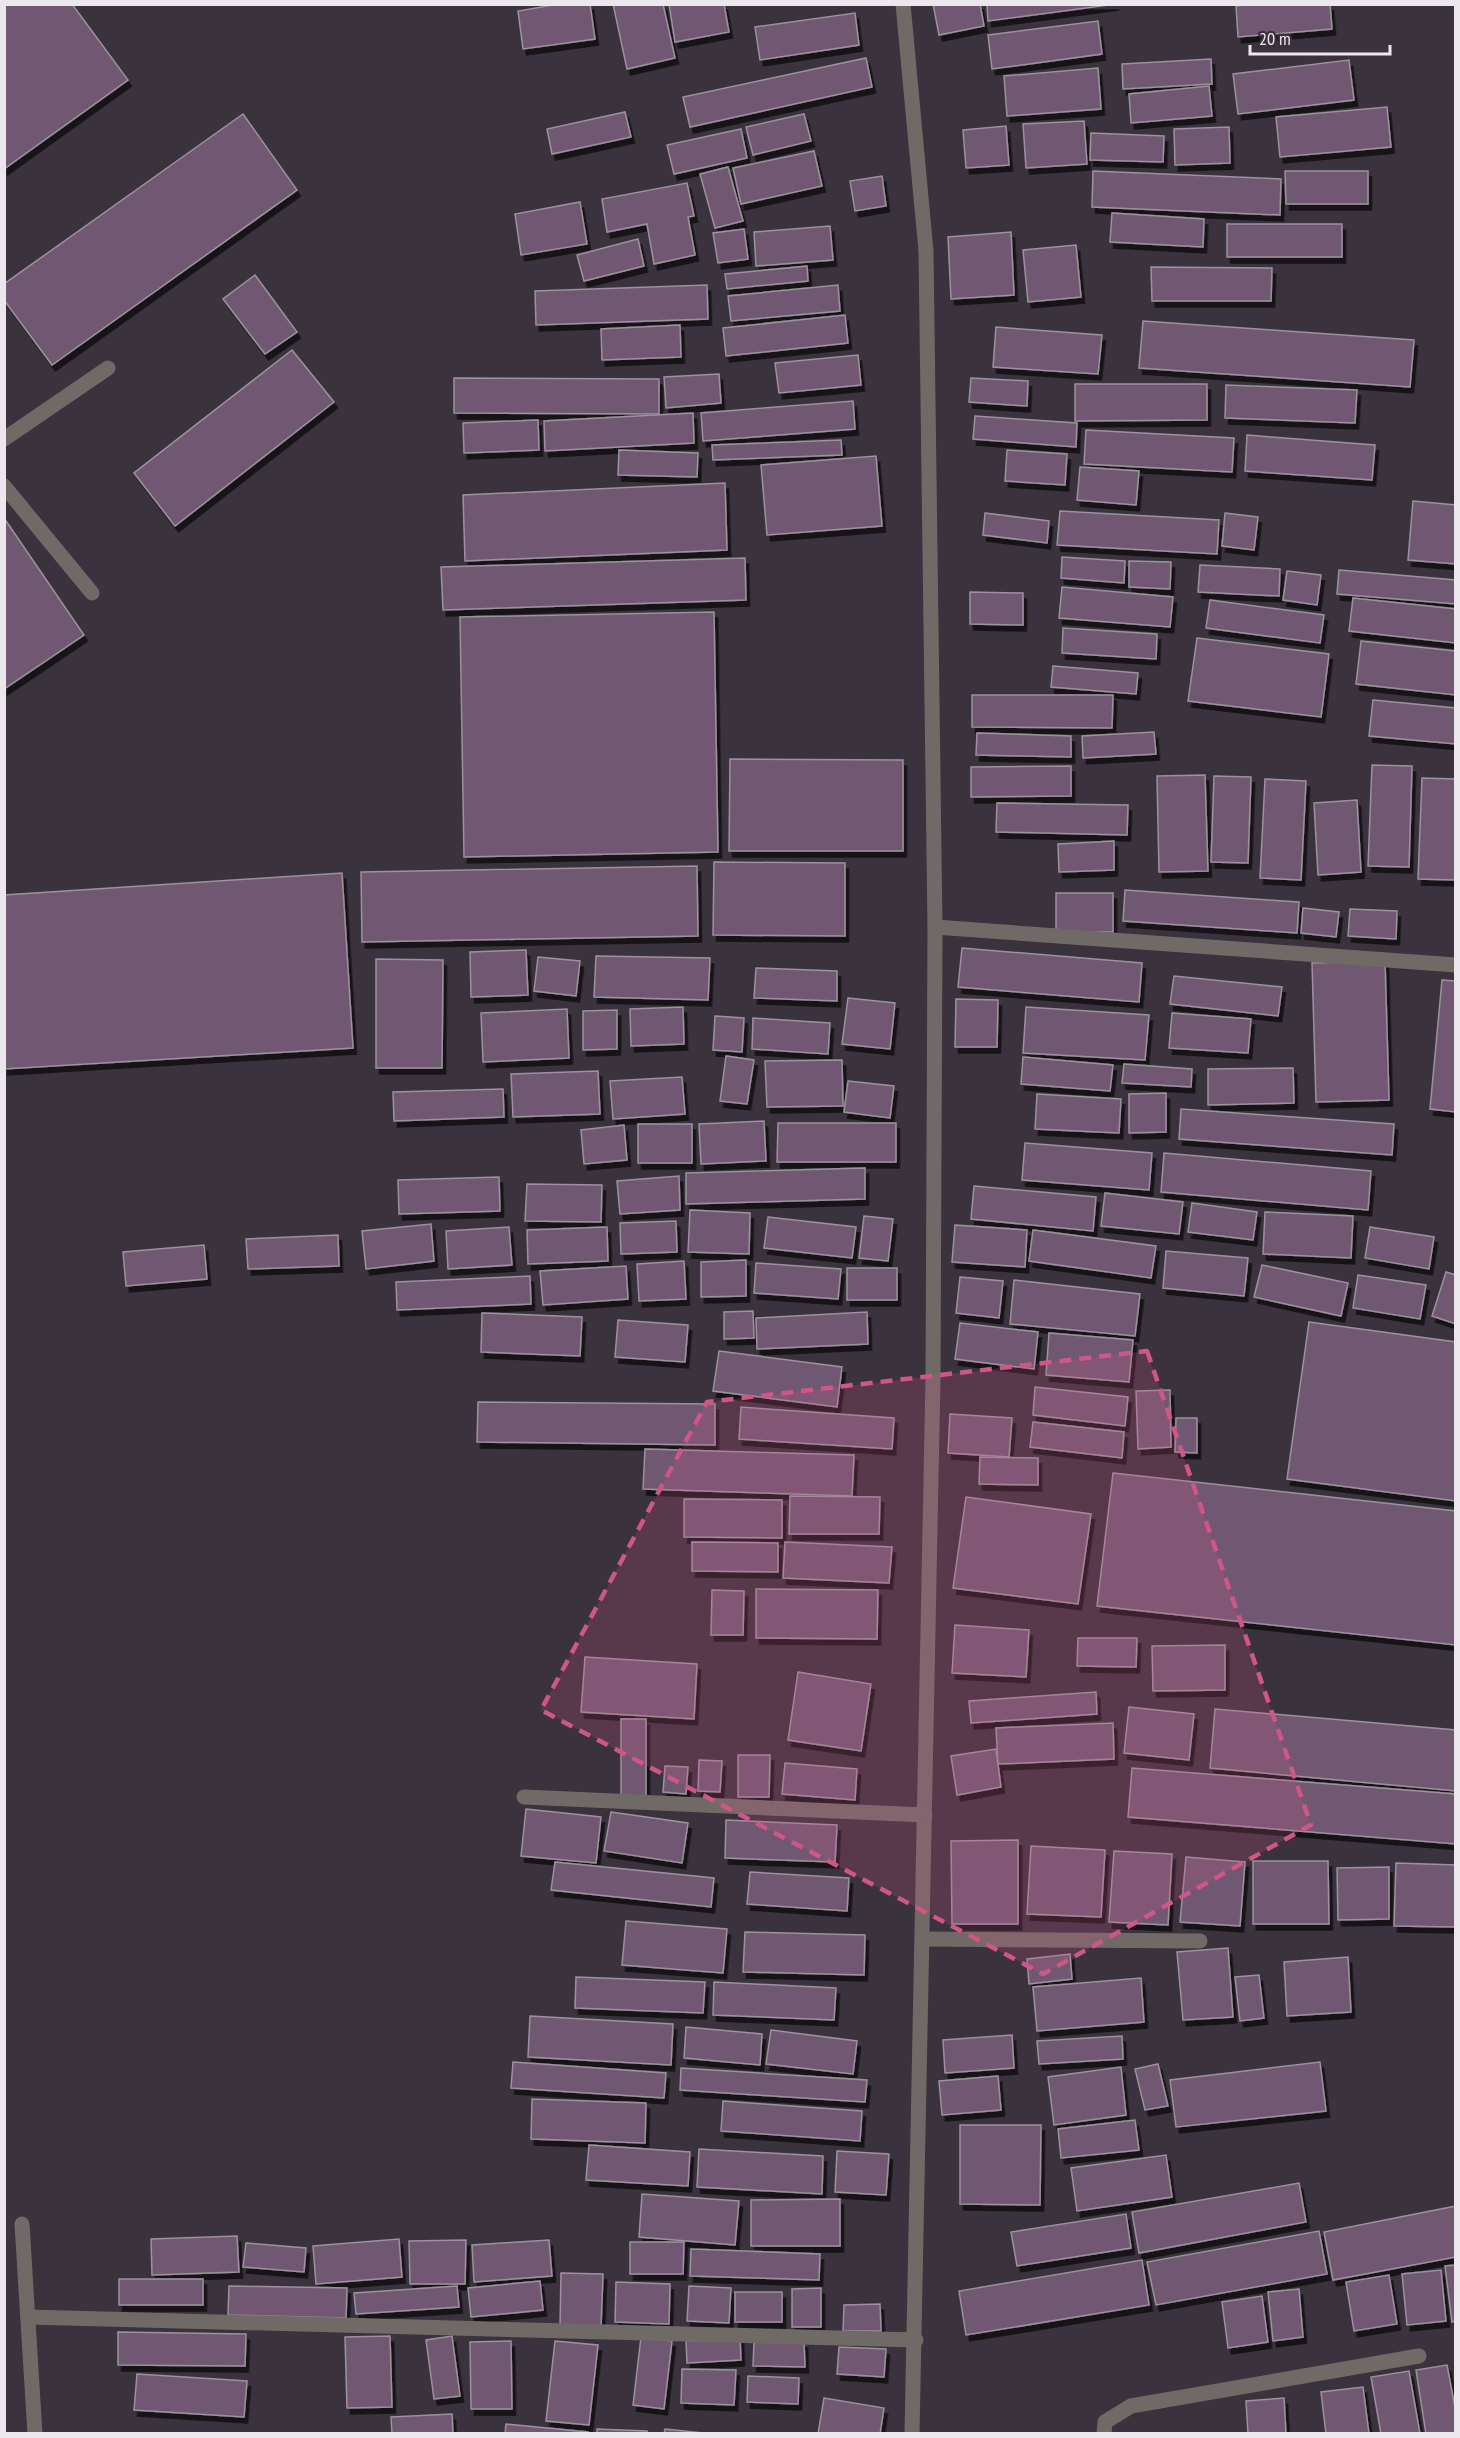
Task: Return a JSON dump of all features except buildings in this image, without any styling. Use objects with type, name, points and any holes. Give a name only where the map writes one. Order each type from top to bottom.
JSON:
[{"type":"street","points":[[903,4],[926,251],[935,927],[933,1378],[916,2340],[912,2433]]},
{"type":"street","points":[[4,440],[108,368]]},
{"type":"street","points":[[4,486],[92,593]]},
{"type":"street","points":[[935,927],[1455,966]]},
{"type":"street","points":[[524,1797],[925,1815]]},
{"type":"street","points":[[923,1939],[1200,1941]]},
{"type":"street","points":[[22,2224],[35,2433]]},
{"type":"street","points":[[28,2317],[916,2340]]},
{"type":"street","points":[[1104,2433],[1105,2422],[1131,2406],[1419,2356]]},
{"type":"highlighted area","points":[[1147,1351],[1311,1825],[1043,1974],[541,1710],[707,1402]]}]
